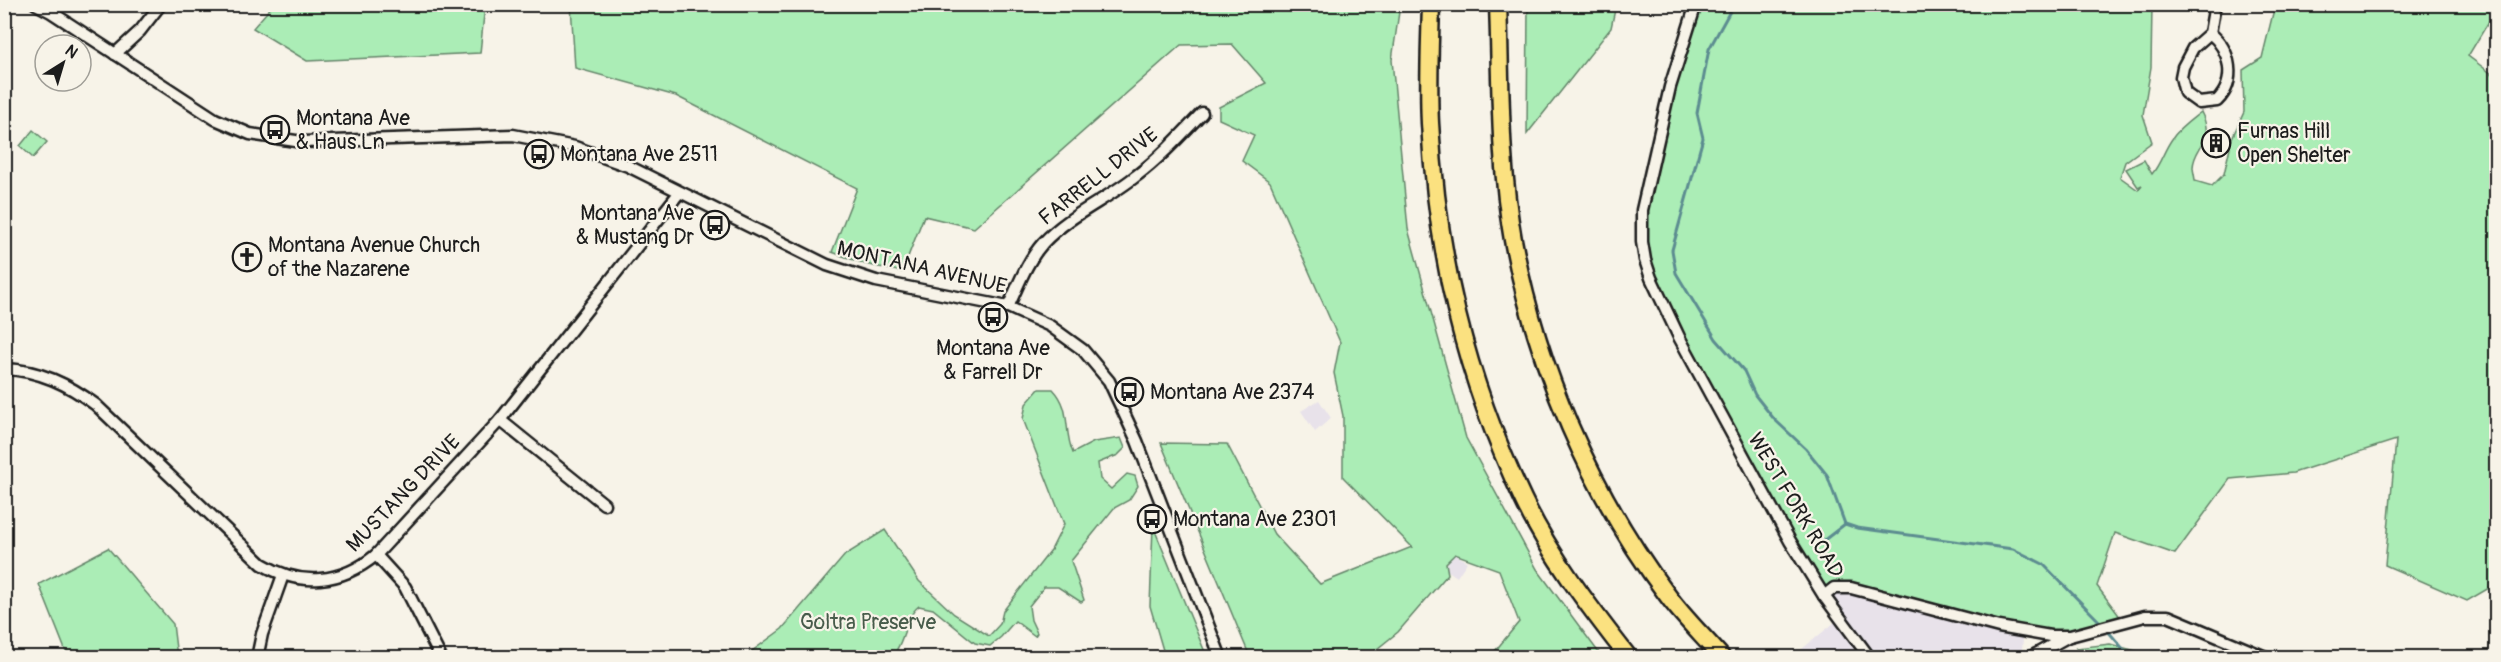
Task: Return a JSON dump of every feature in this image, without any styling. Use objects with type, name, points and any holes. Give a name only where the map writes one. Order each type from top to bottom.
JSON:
[{"type":"highway","points":[[1431,4],[1430,121],[1436,203],[1451,293],[1462,339],[1477,388],[1523,500],[1588,606],[1629,657]]},
{"type":"highway","points":[[1498,4],[1505,173],[1513,239],[1524,290],[1546,368],[1586,460],[1646,565],[1670,598],[1722,657]]},
{"type":"street","name":"MONTANA AVENUE","points":[[36,4],[215,119],[262,137],[302,142],[513,135],[575,147],[628,166],[827,266],[876,281],[1008,307],[1034,317],[1068,338],[1110,381],[1137,441],[1221,657]]},
{"type":"street","points":[[115,54],[140,31],[161,4]]},
{"type":"street","name":"WEST FORK ROAD","points":[[1696,4],[1670,87],[1642,210],[1642,242],[1645,260],[1678,337],[1790,542],[1824,596],[1834,588],[1851,588],[1999,627],[2050,636],[2070,636],[2145,616],[2168,616],[2268,657]]},
{"type":"street","points":[[2210,33],[2217,39],[2228,59],[2229,84],[2217,101],[2199,103],[2185,93],[2181,77],[2187,57],[2193,48],[2210,33],[2215,4]]},
{"type":"street","name":"FARRELL DRIVE","points":[[1008,307],[1034,255],[1048,239],[1135,177],[1202,113]]},
{"type":"street","name":"MUSTANG DRIVE","points":[[4,369],[48,377],[81,394],[96,405],[261,564],[297,579],[326,579],[353,571],[376,555],[500,420],[679,193]]},
{"type":"street","points":[[500,420],[604,504]]},
{"type":"street","points":[[376,555],[405,587],[441,657]]},
{"type":"street","points":[[257,657],[262,634],[283,575]]},
{"type":"street","points":[[1824,596],[1870,657]]},
{"type":"street","points":[[2029,657],[2070,636]]},
{"type":"shaded area","points":[[1319,400],[1331,418],[1315,432],[1301,411]]},
{"type":"shaded area","points":[[1454,553],[1467,562],[1457,577],[1444,568]]},
{"type":"shaded area","points":[[1834,588],[2024,632],[2021,657],[1801,658],[1797,653],[1840,618],[1824,596]]},
{"type":"green space","points":[[273,5],[485,5],[480,53],[307,61],[253,28]]},
{"type":"green space","points":[[571,5],[1400,5],[1392,60],[1408,229],[1466,438],[1537,569],[1602,657],[1490,657],[1519,622],[1499,570],[1455,554],[1446,563],[1448,574],[1398,632],[1367,657],[1250,657],[1161,443],[1227,444],[1274,534],[1320,584],[1412,547],[1343,477],[1343,416],[1334,373],[1340,342],[1270,182],[1242,161],[1254,135],[1219,119],[1219,107],[1266,83],[1232,44],[1181,45],[974,228],[924,216],[902,272],[865,264],[832,252],[857,188],[676,96],[575,68]]},
{"type":"green space","points":[[1528,5],[1616,5],[1611,28],[1527,134]]},
{"type":"green space","points":[[1696,5],[2152,5],[2151,67],[2143,115],[2152,142],[2125,162],[2120,177],[2138,190],[2142,185],[2138,187],[2126,169],[2144,160],[2152,174],[2175,135],[2201,112],[2206,130],[2203,143],[2194,160],[2195,181],[2212,186],[2224,174],[2232,138],[2244,112],[2243,70],[2262,58],[2275,5],[2490,5],[2494,13],[2468,56],[2496,77],[2496,584],[2467,601],[2385,565],[2396,440],[2293,473],[2230,479],[2175,554],[2115,533],[2097,586],[2124,622],[2050,635],[1851,588],[1824,596],[1651,278],[1642,210]]},
{"type":"green space","points":[[33,130],[47,142],[33,158],[20,146]]},
{"type":"green space","name":"Goltra Preserve","points":[[1039,389],[1053,389],[1063,404],[1073,453],[1094,442],[1121,438],[1125,448],[1118,455],[1098,463],[1100,479],[1111,489],[1127,474],[1135,476],[1138,486],[1129,500],[1114,508],[1071,561],[1084,600],[1081,602],[1058,587],[1044,587],[1029,606],[1031,620],[1037,633],[1035,636],[1015,621],[990,646],[975,643],[933,609],[919,606],[908,621],[897,649],[898,657],[744,657],[782,629],[845,555],[885,530],[919,581],[954,614],[989,636],[1000,624],[1003,611],[1051,550],[1064,524],[1023,419],[1026,404]]},
{"type":"green space","points":[[1153,526],[1207,657],[1165,657],[1150,606]]},
{"type":"green space","points":[[108,548],[173,624],[177,657],[68,657],[39,584]]},
{"type":"green space","points":[[2110,644],[2155,657],[2084,657],[2076,648]]},
{"type":"waterway","points":[[1734,4],[1709,49],[1697,113],[1703,138],[1672,250],[1676,273],[1716,339],[1744,371],[1755,395],[1774,419],[1806,449],[1827,475],[1845,524],[1857,528],[2013,549],[2043,564],[2103,625]]},
{"type":"waterway","points":[[1823,541],[1845,524]]},
{"type":"waterway","points":[[2107,630],[2131,658]]},
{"type":"place","name":"Montana Ave & Haus Ln","points":[[275,130]]},
{"type":"place","name":"Furnas Hill Open Shelter","points":[[2216,143]]},
{"type":"place","name":"Montana Ave 2511","points":[[539,154]]},
{"type":"place","name":"Montana Ave & Mustang Dr","points":[[715,225]]},
{"type":"place","name":"Montana Avenue Church of the Nazarene","points":[[247,257]]},
{"type":"place","name":"Montana Ave & Farrell Dr","points":[[993,317]]},
{"type":"place","name":"Montana Ave 2374","points":[[1129,392]]},
{"type":"place","name":"Montana Ave 2301","points":[[1152,519]]}]
